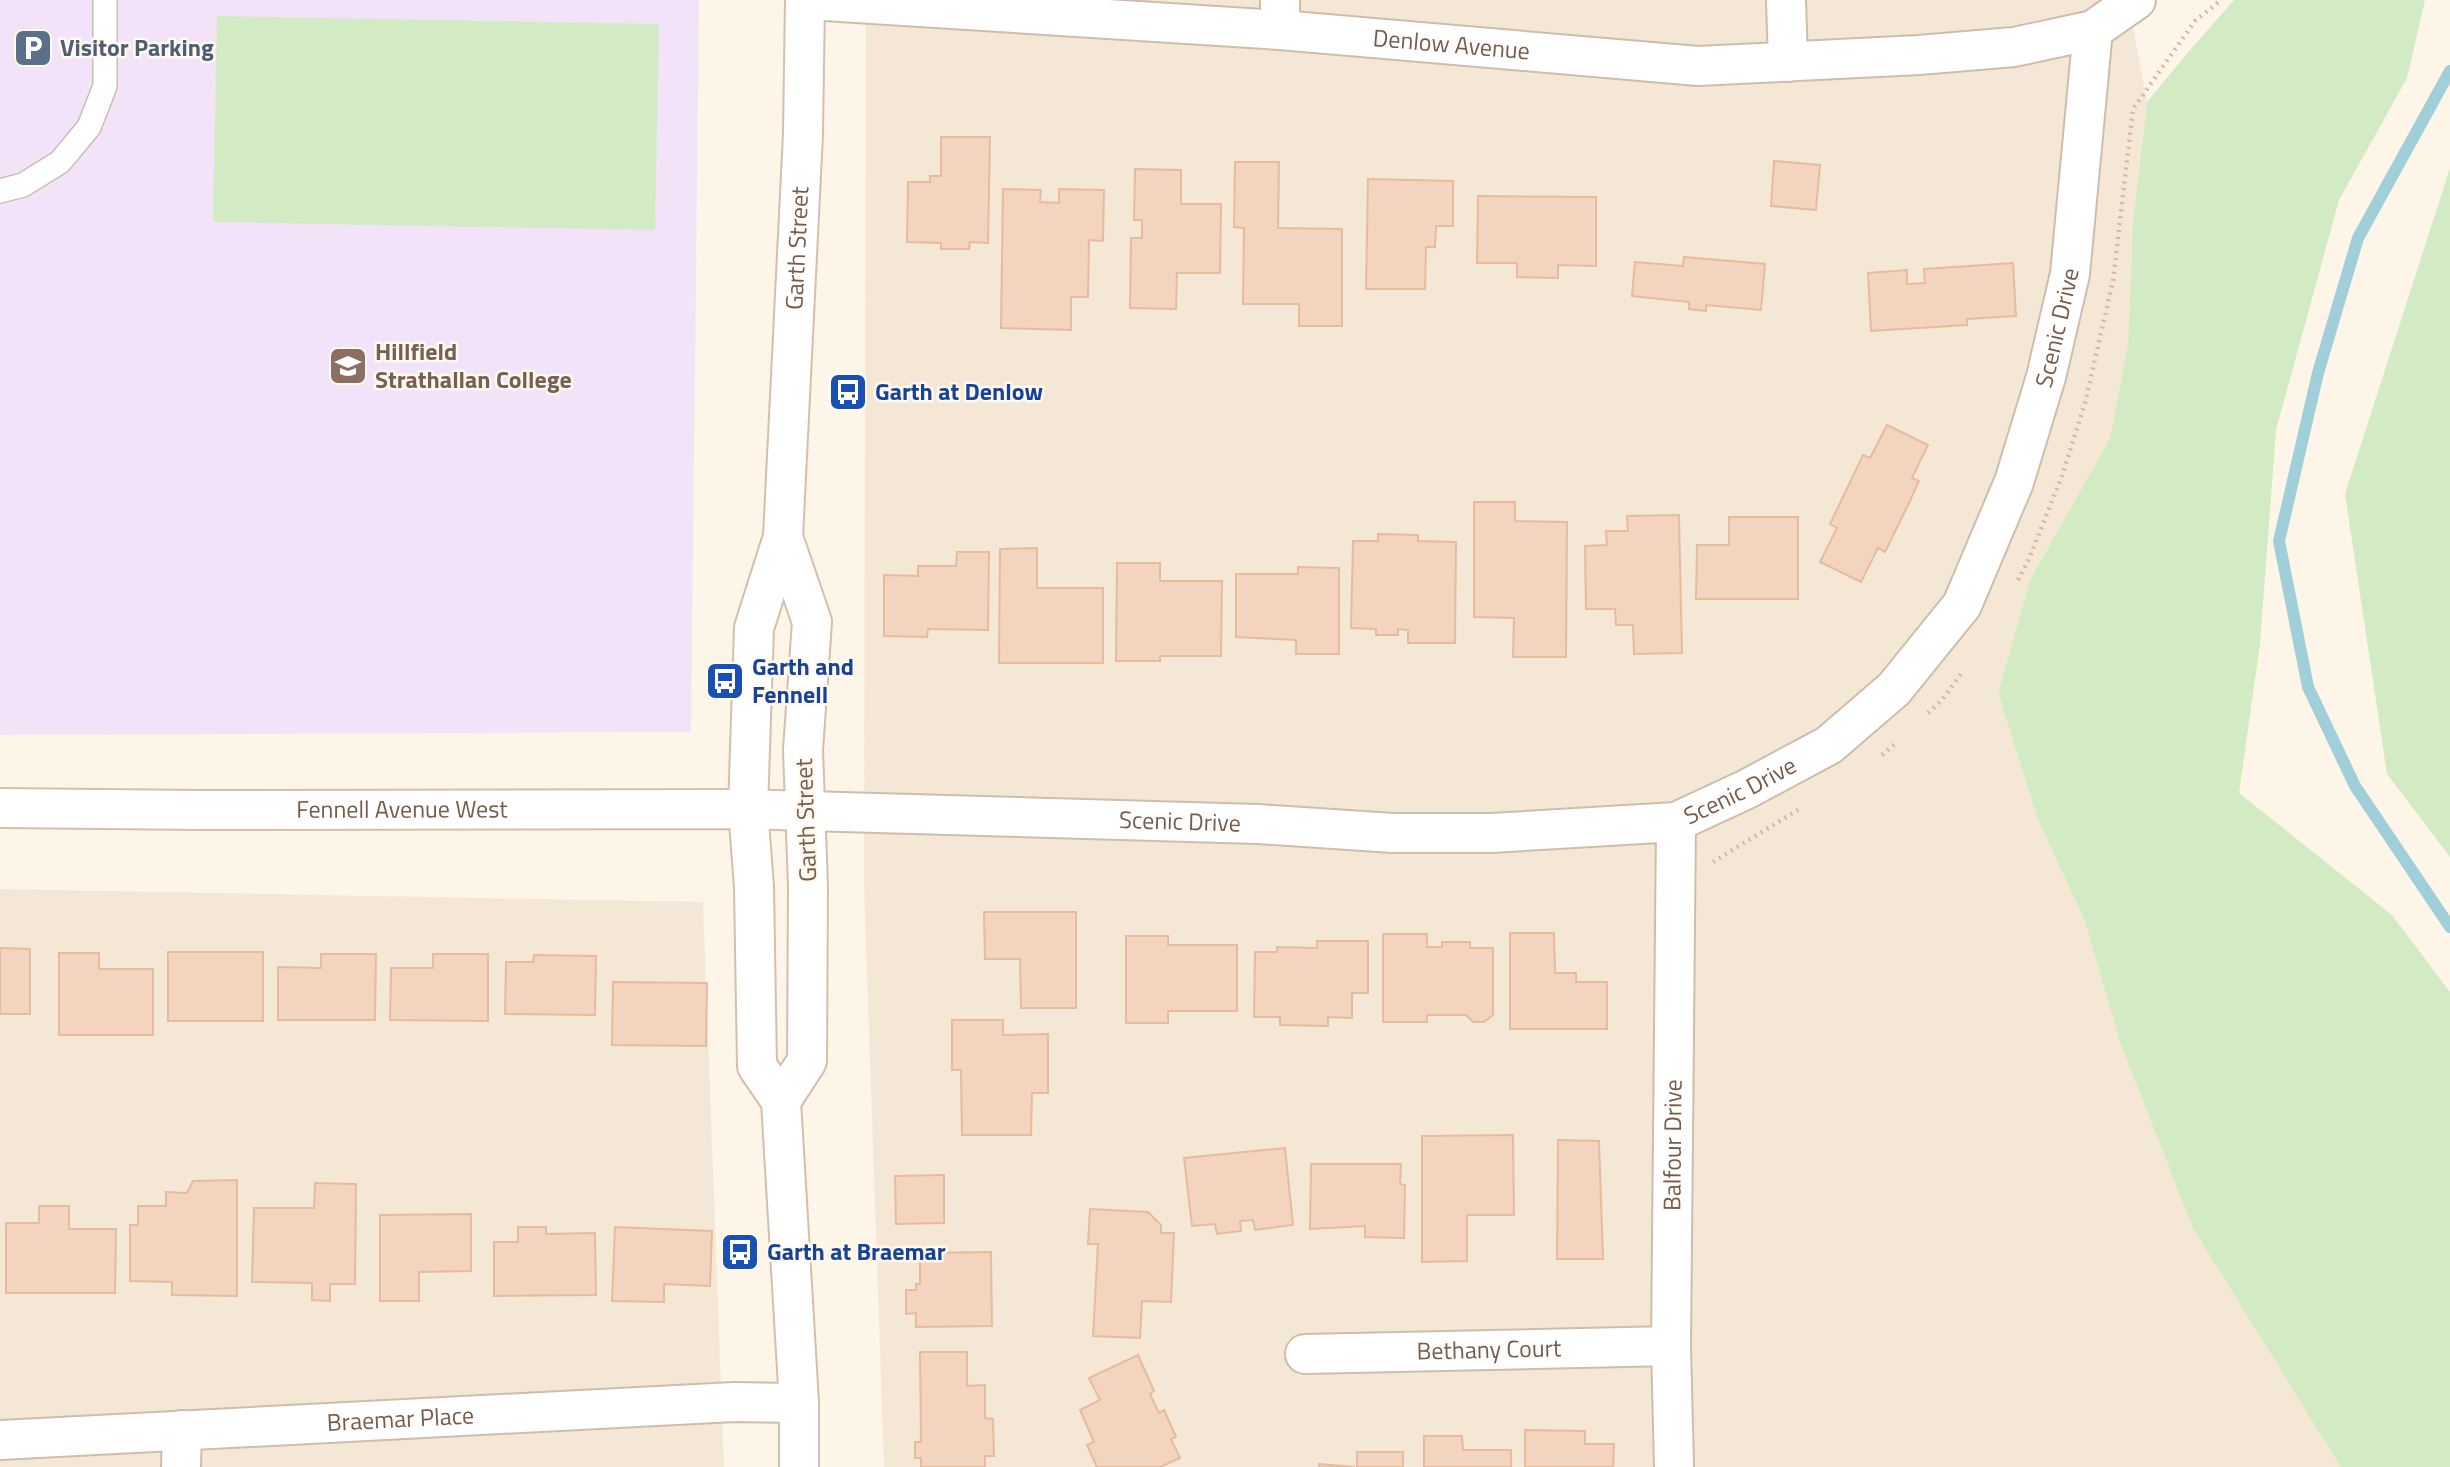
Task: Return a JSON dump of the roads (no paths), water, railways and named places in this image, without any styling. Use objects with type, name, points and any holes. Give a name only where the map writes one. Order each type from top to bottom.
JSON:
[{"type":"street","name":"Denlow Avenue","points":[[807,0],[1280,15],[1698,66],[1919,55],[2014,47],[2093,30]]},
{"type":"street","name":"Garth Street","points":[[783,537],[812,622],[803,750],[808,886],[807,1061],[781,1101],[757,1066],[754,887],[748,809],[754,628],[783,537],[807,0]]},
{"type":"street","points":[[1786,0],[1788,62]]},
{"type":"street","points":[[2093,30],[2136,0]]},
{"type":"street","name":"Scenic Drive","points":[[806,811],[1244,824],[1393,833],[1491,833],[1676,822],[1747,789],[1829,745],[1894,689],[1962,605],[2014,482],[2046,377],[2070,274],[2093,30]]},
{"type":"street","name":"Fennell Avenue West","points":[[0,808],[806,811]]},
{"type":"street","name":"Balfour Drive","points":[[1674,1467],[1671,1346],[1676,822]]},
{"type":"street","points":[[781,1101],[799,1403],[799,1467]]},
{"type":"street","name":"Bethany Court","points":[[1305,1353],[1671,1346]]},
{"type":"street","name":"Braemar Place","points":[[0,1440],[181,1449],[734,1402],[799,1403]]},
{"type":"lane","points":[[0,191],[23,185],[60,162],[89,127],[104,86],[105,0]]},
{"type":"waterway","points":[[2450,71],[2358,238],[2318,373],[2279,541],[2308,687],[2355,786],[2450,927]]},
{"type":"place","name":"Visitor Parking","points":[[33,48]]},
{"type":"place","name":"Hillfield Strathallan College","points":[[348,366]]},
{"type":"place","name":"Garth at Denlow","points":[[848,392]]},
{"type":"place","name":"Garth and Fennell","points":[[725,681]]},
{"type":"place","name":"Garth at Braemar","points":[[740,1252]]}]
